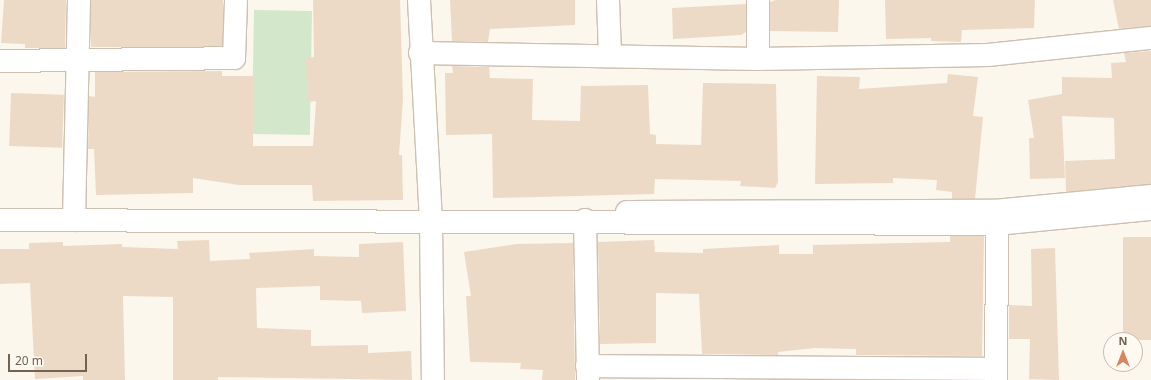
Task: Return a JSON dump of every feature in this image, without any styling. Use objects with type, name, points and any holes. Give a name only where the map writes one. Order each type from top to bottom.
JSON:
[{"type":"street","points":[[74,216],[79,0]]},
{"type":"street","points":[[0,61],[234,58],[236,0]]},
{"type":"street","points":[[419,0],[420,53],[430,218],[433,380]]},
{"type":"street","points":[[608,0],[610,54]]},
{"type":"street","points":[[758,0],[758,58]]},
{"type":"street","points":[[420,53],[610,54],[758,58],[988,55],[1151,38]]},
{"type":"street","points":[[430,218],[994,211],[1151,196]]},
{"type":"street","points":[[0,220],[74,216],[997,224],[1151,209]]},
{"type":"street","points":[[0,211],[74,216]]},
{"type":"street","points":[[585,220],[588,373],[996,374],[997,224]]},
{"type":"green space","points":[[254,10],[312,11],[310,135],[252,134]]},
{"type":"building","points":[[4,0],[66,0],[65,48],[25,48],[25,44],[1,43]]},
{"type":"building","points":[[91,0],[223,0],[223,47],[91,47]]},
{"type":"building","points":[[313,0],[400,0],[403,99],[399,155],[402,155],[403,200],[313,201],[312,185],[239,185],[193,178],[193,193],[96,195],[94,149],[88,149],[89,96],[95,97],[95,72],[222,71],[222,76],[253,76],[253,146],[313,146],[316,101],[307,102],[306,58],[314,57]]},
{"type":"building","points":[[450,0],[575,0],[575,25],[490,29],[488,42],[452,41]]},
{"type":"building","points":[[776,0],[839,0],[838,32],[770,31],[770,2]]},
{"type":"building","points":[[885,0],[1035,0],[1034,28],[962,30],[961,42],[931,41],[931,38],[886,39]]},
{"type":"building","points":[[1113,0],[1151,0],[1151,26],[1119,29]]},
{"type":"building","points":[[746,4],[746,32],[741,35],[673,39],[672,8]]},
{"type":"building","points":[[1151,51],[1151,184],[1066,192],[1065,161],[1115,159],[1114,118],[1062,116],[1065,178],[1030,179],[1029,138],[1034,138],[1028,100],[1062,94],[1062,77],[1112,78],[1111,63],[1126,62],[1124,53]]},
{"type":"building","points":[[452,66],[489,67],[490,78],[533,79],[532,120],[580,121],[581,86],[648,85],[650,134],[656,135],[656,144],[701,145],[703,83],[776,84],[778,182],[775,188],[740,186],[741,181],[655,179],[654,194],[493,198],[492,134],[446,135],[445,73],[453,73]]},
{"type":"building","points":[[948,74],[978,77],[973,116],[983,117],[975,199],[952,199],[952,192],[936,190],[937,180],[893,178],[893,183],[815,184],[817,76],[860,77],[859,89],[947,83]]},
{"type":"building","points":[[11,93],[64,95],[62,148],[9,146]]},
{"type":"building","points":[[950,236],[984,236],[982,356],[856,355],[856,349],[815,348],[778,352],[778,355],[702,354],[699,294],[656,293],[656,343],[600,344],[598,242],[654,240],[655,252],[703,253],[703,249],[779,245],[779,254],[813,254],[813,245],[950,242]]},
{"type":"building","points":[[1123,237],[1151,237],[1151,340],[1143,340],[1143,332],[1123,332]]},
{"type":"building","points":[[209,240],[210,261],[250,259],[249,253],[314,249],[314,256],[359,257],[359,244],[403,242],[406,311],[362,313],[361,301],[320,300],[320,286],[256,288],[257,328],[311,330],[311,346],[368,345],[368,353],[411,351],[412,380],[218,377],[218,380],[173,380],[173,297],[123,296],[125,380],[83,380],[83,376],[35,379],[30,283],[0,284],[0,249],[29,249],[29,243],[63,242],[63,246],[122,244],[122,247],[178,249],[177,241]]},
{"type":"building","points":[[573,243],[575,380],[542,380],[543,370],[520,369],[521,363],[470,362],[466,296],[471,296],[464,252],[517,244]]},
{"type":"building","points":[[1055,248],[1059,380],[1029,379],[1030,339],[1009,339],[1009,305],[1032,306],[1031,249]]}]
